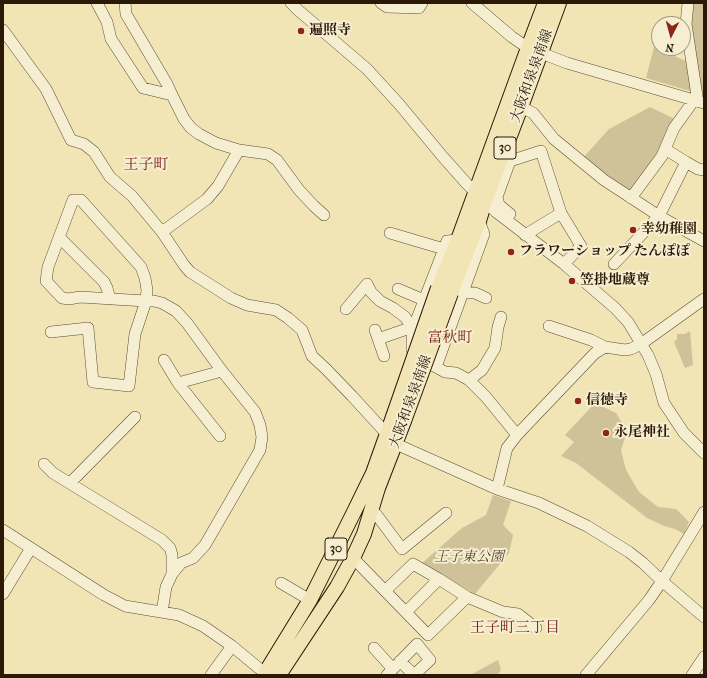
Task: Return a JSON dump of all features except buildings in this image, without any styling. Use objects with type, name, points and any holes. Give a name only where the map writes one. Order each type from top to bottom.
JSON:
[{"type":"main road","name":"大阪和泉泉南線","points":[[451,291],[458,240],[480,197],[521,107],[545,3]]},
{"type":"main road","name":"大阪和泉泉南線","points":[[269,675],[337,587],[364,534],[398,419],[479,221],[480,197],[534,51],[559,3]]},
{"type":"main road","name":"大阪和泉泉南線","points":[[269,675],[310,600],[391,439]]},
{"type":"street","points":[[97,3],[107,22],[111,39],[143,88],[172,95]]},
{"type":"street","points":[[125,3],[126,14],[167,84],[184,119],[191,128],[199,134],[216,142],[239,150],[268,154],[277,160],[299,190],[324,215]]},
{"type":"street","points":[[291,3],[367,69],[399,104],[443,157],[480,197],[496,212],[528,233]]},
{"type":"street","points":[[381,3],[387,6],[419,8],[422,3]]},
{"type":"street","points":[[472,3],[512,37],[534,51],[567,63],[699,102]]},
{"type":"street","points":[[688,3],[686,24],[699,102]]},
{"type":"street","points":[[3,30],[46,89],[71,140],[84,144],[94,152],[110,177],[132,196],[162,232],[190,272],[231,298],[247,305],[276,310],[288,318],[302,330],[312,356],[352,396],[391,439],[497,489],[539,504],[587,526],[629,552],[704,617]]},
{"type":"street","points":[[631,198],[662,156],[674,128],[699,102]]},
{"type":"street","points":[[521,107],[533,113],[554,139],[604,180],[659,216],[704,241]]},
{"type":"street","points":[[665,149],[698,169],[704,170]]},
{"type":"street","points":[[162,232],[207,199],[218,186],[239,150]]},
{"type":"street","points":[[564,264],[581,246],[561,213],[541,151],[510,161],[497,197],[499,205],[528,233],[564,264],[616,308],[628,322],[648,355],[656,374],[664,403],[684,433],[704,453]]},
{"type":"street","points":[[614,264],[659,216],[686,162]]},
{"type":"street","points":[[51,332],[88,328],[93,382],[129,386],[135,334],[146,301],[147,290],[145,278],[141,267],[81,200],[73,200],[48,267],[46,280],[62,298],[69,299],[80,297],[146,301],[154,301],[162,303],[176,311],[255,412],[260,425],[262,437],[260,450],[205,545],[193,558],[181,563],[172,574],[166,587],[162,612]]},
{"type":"street","points":[[528,233],[561,213]]},
{"type":"street","points":[[390,233],[401,241],[444,249]]},
{"type":"street","points":[[59,238],[104,282],[110,299]]},
{"type":"street","points":[[458,240],[447,241],[414,330],[412,350],[419,358],[445,372],[456,373],[469,380],[486,397],[517,435]]},
{"type":"street","points":[[346,309],[367,284],[371,292],[380,301],[405,317],[414,330]]},
{"type":"street","points":[[398,289],[424,300]]},
{"type":"street","points":[[436,367],[451,291],[475,293],[486,298]]},
{"type":"street","points":[[549,326],[591,340],[606,347],[625,350],[632,349],[704,298]]},
{"type":"street","points":[[469,380],[482,370],[494,348],[501,317]]},
{"type":"street","points":[[384,356],[377,335],[404,330],[414,330]]},
{"type":"street","points":[[497,489],[507,448],[517,435],[595,353],[606,347]]},
{"type":"street","points":[[164,360],[178,383],[220,436]]},
{"type":"street","points":[[178,383],[222,371]]},
{"type":"street","points":[[70,483],[135,417]]},
{"type":"street","points":[[44,464],[53,473],[162,540],[170,548],[172,555],[172,574]]},
{"type":"street","points":[[371,512],[376,514],[402,549],[446,513]]},
{"type":"street","points":[[586,675],[649,600],[704,512]]},
{"type":"street","points":[[3,530],[104,595],[124,606],[179,615],[203,626],[232,646],[269,675]]},
{"type":"street","points":[[3,594],[31,548]]},
{"type":"street","points":[[353,558],[428,634],[467,597]]},
{"type":"street","points":[[385,591],[413,564],[467,597],[503,612],[518,614],[536,628]]},
{"type":"street","points":[[406,612],[439,579]]},
{"type":"street","points":[[282,583],[310,600]]},
{"type":"street","points":[[374,648],[393,668],[414,675],[430,660],[417,644],[393,668]]},
{"type":"street","points":[[211,675],[232,646]]},
{"type":"street","points":[[692,675],[704,657]]},
{"type":"green space","points":[[692,3],[704,3],[704,95],[702,94],[691,36]]},
{"type":"green space","points":[[652,56],[674,56],[688,62],[693,92],[646,78]]},
{"type":"green space","points":[[650,107],[677,120],[659,155],[629,192],[582,159],[609,129]]},
{"type":"green space","points":[[690,331],[693,365],[685,368],[674,342],[677,339],[677,334],[685,334]]},
{"type":"green space","points":[[595,403],[616,413],[627,431],[621,450],[626,470],[639,492],[658,507],[676,509],[689,522],[684,534],[647,518],[576,463],[561,456],[574,442],[565,435]]},
{"type":"green space","name":"王子東公園","points":[[493,495],[511,501],[503,525],[513,535],[509,553],[475,594],[422,563],[462,528],[486,515]]},
{"type":"green space","points":[[498,660],[501,669],[498,675],[470,675]]},
{"type":"place","name":"遍照寺","points":[[301,31]]},
{"type":"place","name":"幸幼稚園","points":[[633,230]]},
{"type":"place","name":"フラワーショップ たんぽぽ","points":[[511,252]]},
{"type":"place","name":"笠掛地蔵尊","points":[[572,281]]},
{"type":"place","name":"信徳寺","points":[[578,401]]},
{"type":"place","name":"永尾神社","points":[[606,433]]},
{"type":"district","name":"王子町","points":[[146,165]]},
{"type":"district","name":"富秋町","points":[[450,338]]},
{"type":"district","name":"王子町三丁目","points":[[515,628]]}]
